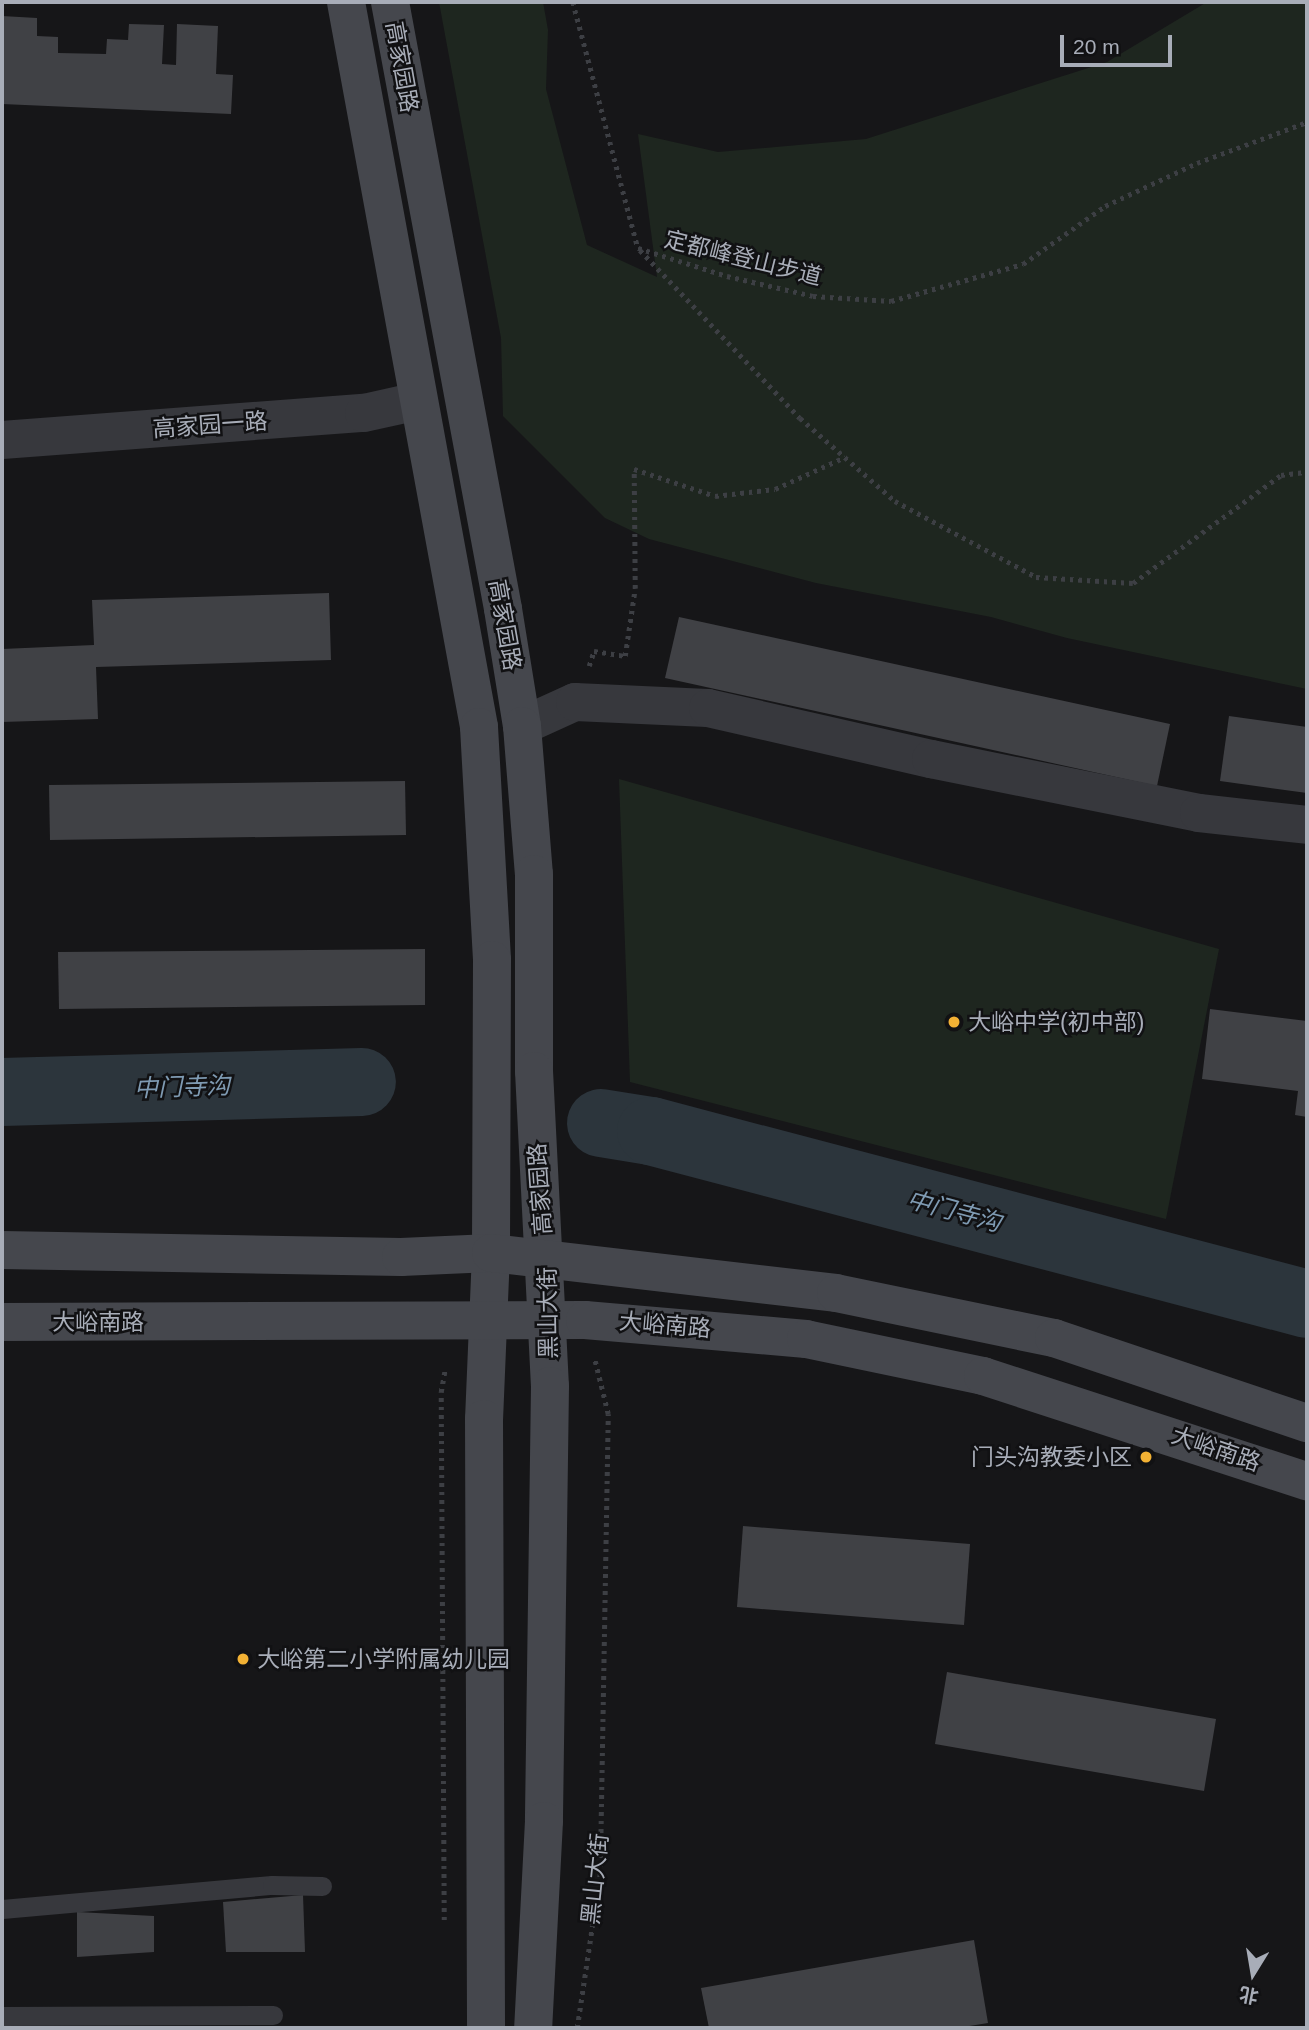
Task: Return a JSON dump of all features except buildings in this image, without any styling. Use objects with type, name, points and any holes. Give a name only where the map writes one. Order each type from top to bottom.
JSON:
[{"type":"main road","name":"高家园路","points":[[346,2],[479,727],[492,960],[492,1253]]},
{"type":"main road","name":"高家园路","points":[[390,2],[522,726],[534,874],[539,1207],[546,1255]]},
{"type":"main road","points":[[2,1250],[401,1257],[492,1253],[546,1255],[836,1293],[1054,1338],[1307,1423]]},
{"type":"main road","points":[[486,2028],[484,1419],[492,1253]]},
{"type":"main road","name":"黑山大街","points":[[533,2028],[544,1821],[550,1385],[545,1320],[546,1255]]},
{"type":"main road","name":"大峪南路","points":[[2,1322],[489,1318],[585,1320],[806,1339],[983,1376],[1307,1481]]},
{"type":"street","name":"高家园一路","points":[[2,440],[364,413],[418,401]]},
{"type":"street","points":[[522,726],[575,702],[708,708],[930,759],[1186,810],[1307,825]]},
{"type":"lane","points":[[2,1909],[272,1885],[322,1886]]},
{"type":"lane","points":[[2,2016],[273,2015]]},
{"type":"path","name":"定都峰登山步道","points":[[573,2],[638,248],[727,276],[813,296],[891,301],[1023,264],[1105,206],[1197,163],[1307,122]]},
{"type":"path","points":[[638,248],[765,383],[895,500],[1036,577],[1133,583],[1282,475],[1307,472]]},
{"type":"path","points":[[575,702],[594,651],[625,656],[635,588],[634,469],[715,496],[775,489],[845,457]]},
{"type":"path","name":"黑山大街","points":[[577,2028],[600,1875],[608,1414],[585,1320]]},
{"type":"shaded area","points":[[439,2],[543,2],[548,30],[546,89],[587,245],[657,277],[638,134],[718,152],[866,139],[1107,62],[1207,2],[1307,2],[1307,689],[1067,638],[991,617],[816,583],[649,539],[605,518],[503,416],[501,338]]},
{"type":"shaded area","name":"大峪中学(初中部)","points":[[619,779],[1219,949],[1166,1219],[630,1082]]},
{"type":"waterway","name":"中门寺沟","points":[[2,1092],[362,1082]]},
{"type":"waterway","name":"中门寺沟","points":[[601,1123],[651,1131],[1307,1304]]},
{"type":"place","name":"大峪中学(初中部)","points":[[954,1022]]},
{"type":"place","name":"门头沟教委小区","points":[[1146,1457]]},
{"type":"place","name":"大峪第二小学附属幼儿园","points":[[243,1659]]}]
